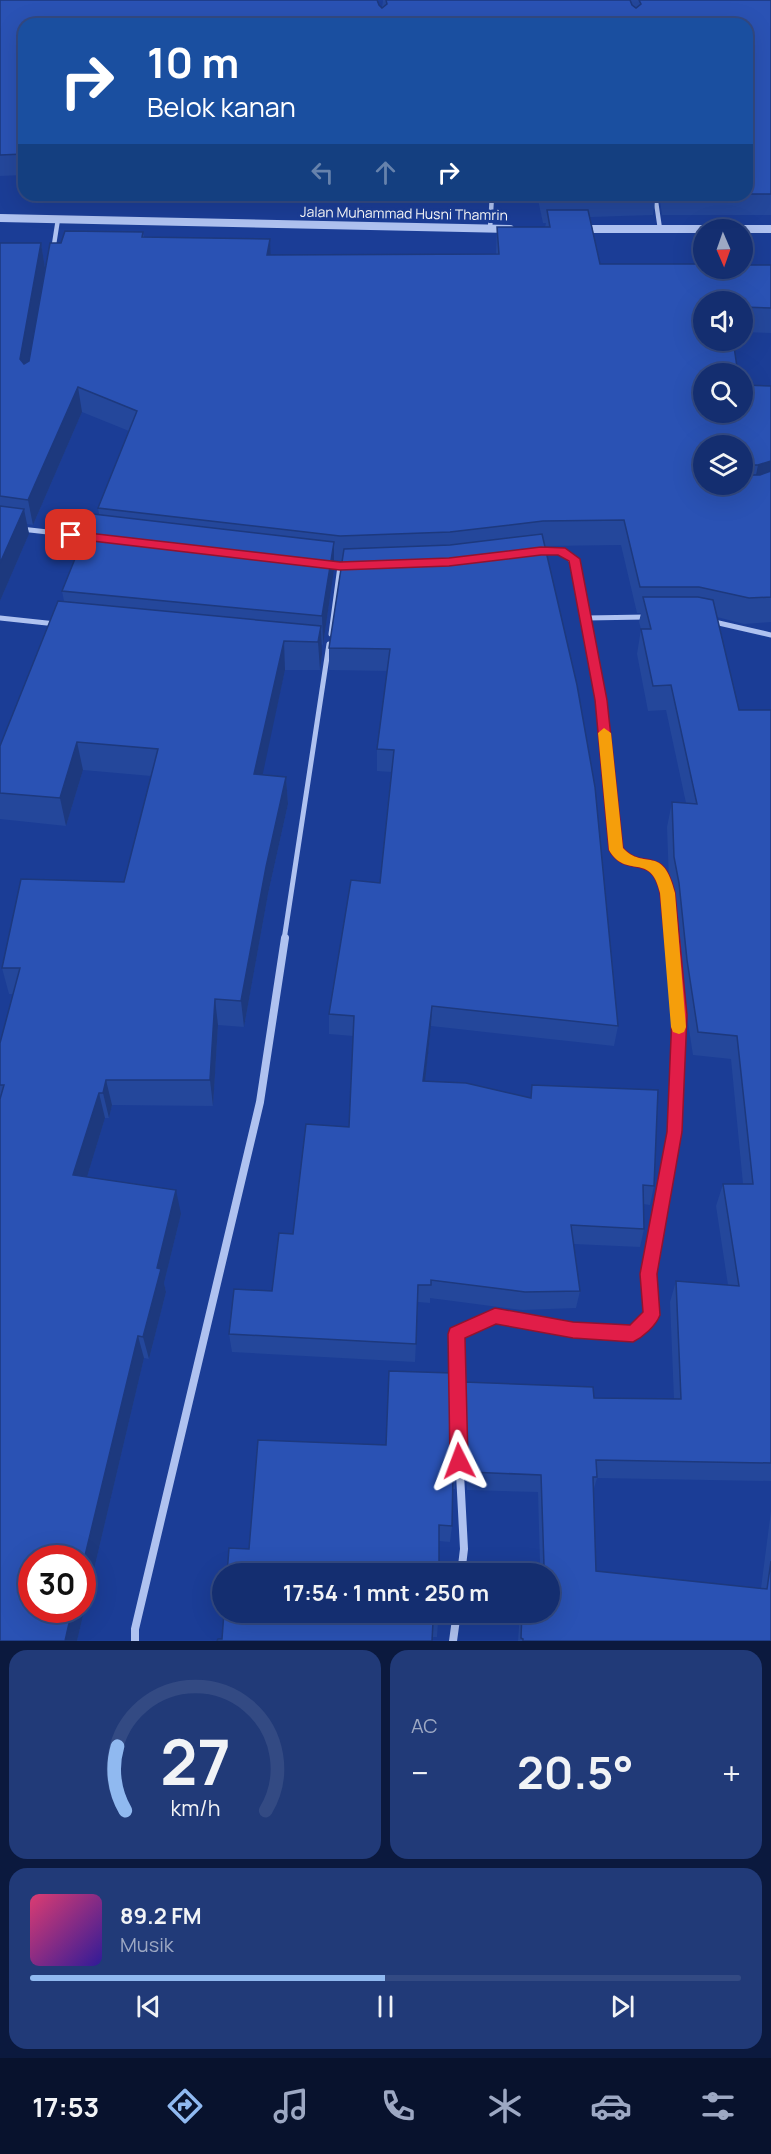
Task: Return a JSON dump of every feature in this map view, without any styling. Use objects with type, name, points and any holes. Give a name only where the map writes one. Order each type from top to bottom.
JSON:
[{"type":"street","points":[[490,229],[492,201]]},
{"type":"street","points":[[655,201],[660,229]]},
{"type":"street","name":"Jalan Muhammad Husni Thamrin","points":[[0,218],[524,229]]},
{"type":"street","points":[[52,252],[58,219]]},
{"type":"street","points":[[569,229],[771,229]]},
{"type":"street","points":[[12,527],[95,538]]},
{"type":"street","points":[[462,1563],[464,1549],[457,1417],[456,1334],[495,1316],[573,1330],[633,1334],[652,1315],[648,1274],[675,1132],[679,1015],[668,893],[664,876],[657,868],[646,863],[625,859],[616,850],[601,700],[574,559],[561,551],[530,552]]},
{"type":"street","points":[[329,565],[351,566]]},
{"type":"street","points":[[135,1641],[260,1102],[340,566]]},
{"type":"street","points":[[586,618],[654,617]]},
{"type":"street","points":[[0,618],[59,624]]},
{"type":"street","points":[[704,619],[771,635]]},
{"type":"street","points":[[317,649],[329,650]]},
{"type":"street","points":[[453,1641],[455,1623]]},
{"type":"building","points":[[0,0],[377,0],[382,8],[387,4],[386,0],[630,0],[636,8],[641,4],[639,0],[771,0],[771,194],[753,194],[753,18],[18,18],[18,154],[0,155]]},
{"type":"building","points":[[544,201],[585,202],[544,202]]},
{"type":"building","points":[[547,210],[588,210],[600,264],[693,264],[693,279],[753,279],[753,265],[771,265],[771,308],[753,307],[753,291],[693,291],[693,351],[735,351],[736,363],[693,363],[693,423],[753,423],[753,385],[771,386],[771,461],[753,465],[753,435],[693,435],[693,495],[753,495],[753,475],[771,471],[771,597],[749,598],[699,587],[640,587],[624,520],[543,521],[450,532],[340,536],[98,508],[137,411],[78,387],[28,500],[0,496],[0,243],[41,243],[20,359],[24,364],[29,361],[50,243],[61,243],[65,231],[143,232],[142,237],[270,239],[267,255],[499,254],[497,227],[550,227]]},
{"type":"building","points":[[0,506],[24,509],[0,563]]},
{"type":"building","points":[[93,514],[334,542],[322,616],[62,591]]},
{"type":"building","points":[[542,534],[577,685],[595,787],[618,1026],[432,1006],[423,1081],[466,1083],[531,1098],[532,1085],[658,1090],[654,1186],[643,1185],[644,1229],[571,1225],[580,1291],[525,1292],[431,1280],[431,1285],[418,1285],[416,1344],[229,1334],[234,1289],[272,1291],[279,1233],[293,1234],[306,1124],[349,1127],[354,1016],[329,1014],[351,880],[380,883],[394,750],[377,749],[390,649],[329,648],[344,549],[450,545]]},
{"type":"building","points":[[643,597],[698,597],[713,600],[739,710],[771,710],[771,1463],[596,1460],[597,1477],[593,1477],[596,1571],[767,1589],[771,1561],[771,1641],[523,1641],[522,1623],[560,1623],[560,1563],[544,1563],[541,1475],[469,1472],[464,1382],[593,1387],[594,1398],[681,1399],[676,1281],[739,1286],[723,1184],[753,1184],[737,1036],[698,1032],[674,857],[672,802],[697,804],[671,685],[653,686],[641,629],[651,629]]},
{"type":"building","points":[[58,601],[321,626],[318,642],[284,641],[254,774],[286,777],[266,867],[241,1001],[215,999],[210,1080],[106,1080],[103,1093],[99,1093],[73,1175],[176,1190],[157,1268],[161,1269],[143,1337],[138,1336],[88,1545],[18,1545],[18,1623],[69,1623],[65,1641],[0,1641],[0,1099],[4,1085],[0,1085],[0,1043],[20,968],[2,968],[21,879],[124,882],[158,749],[77,742],[60,798],[0,793],[0,746]]},
{"type":"building","points":[[389,1371],[452,1373],[456,1473],[453,1472],[452,1526],[439,1525],[439,1563],[228,1563],[229,1548],[249,1549],[258,1440],[386,1445]]},
{"type":"building","points":[[223,1623],[433,1623],[432,1641],[217,1641],[222,1639]]},
{"type":"slow traffic","points":[[604,733],[613,829],[618,855],[657,868],[664,876],[668,893],[679,1027]]},
{"type":"route","points":[[71,535],[340,566],[449,562],[541,551],[561,551],[574,559],[579,575],[601,700],[616,850],[618,855],[625,859],[646,863],[657,868],[664,876],[668,893],[679,1015],[675,1132],[648,1274],[652,1315],[633,1334],[573,1330],[495,1316],[456,1334],[459,1461]]}]
